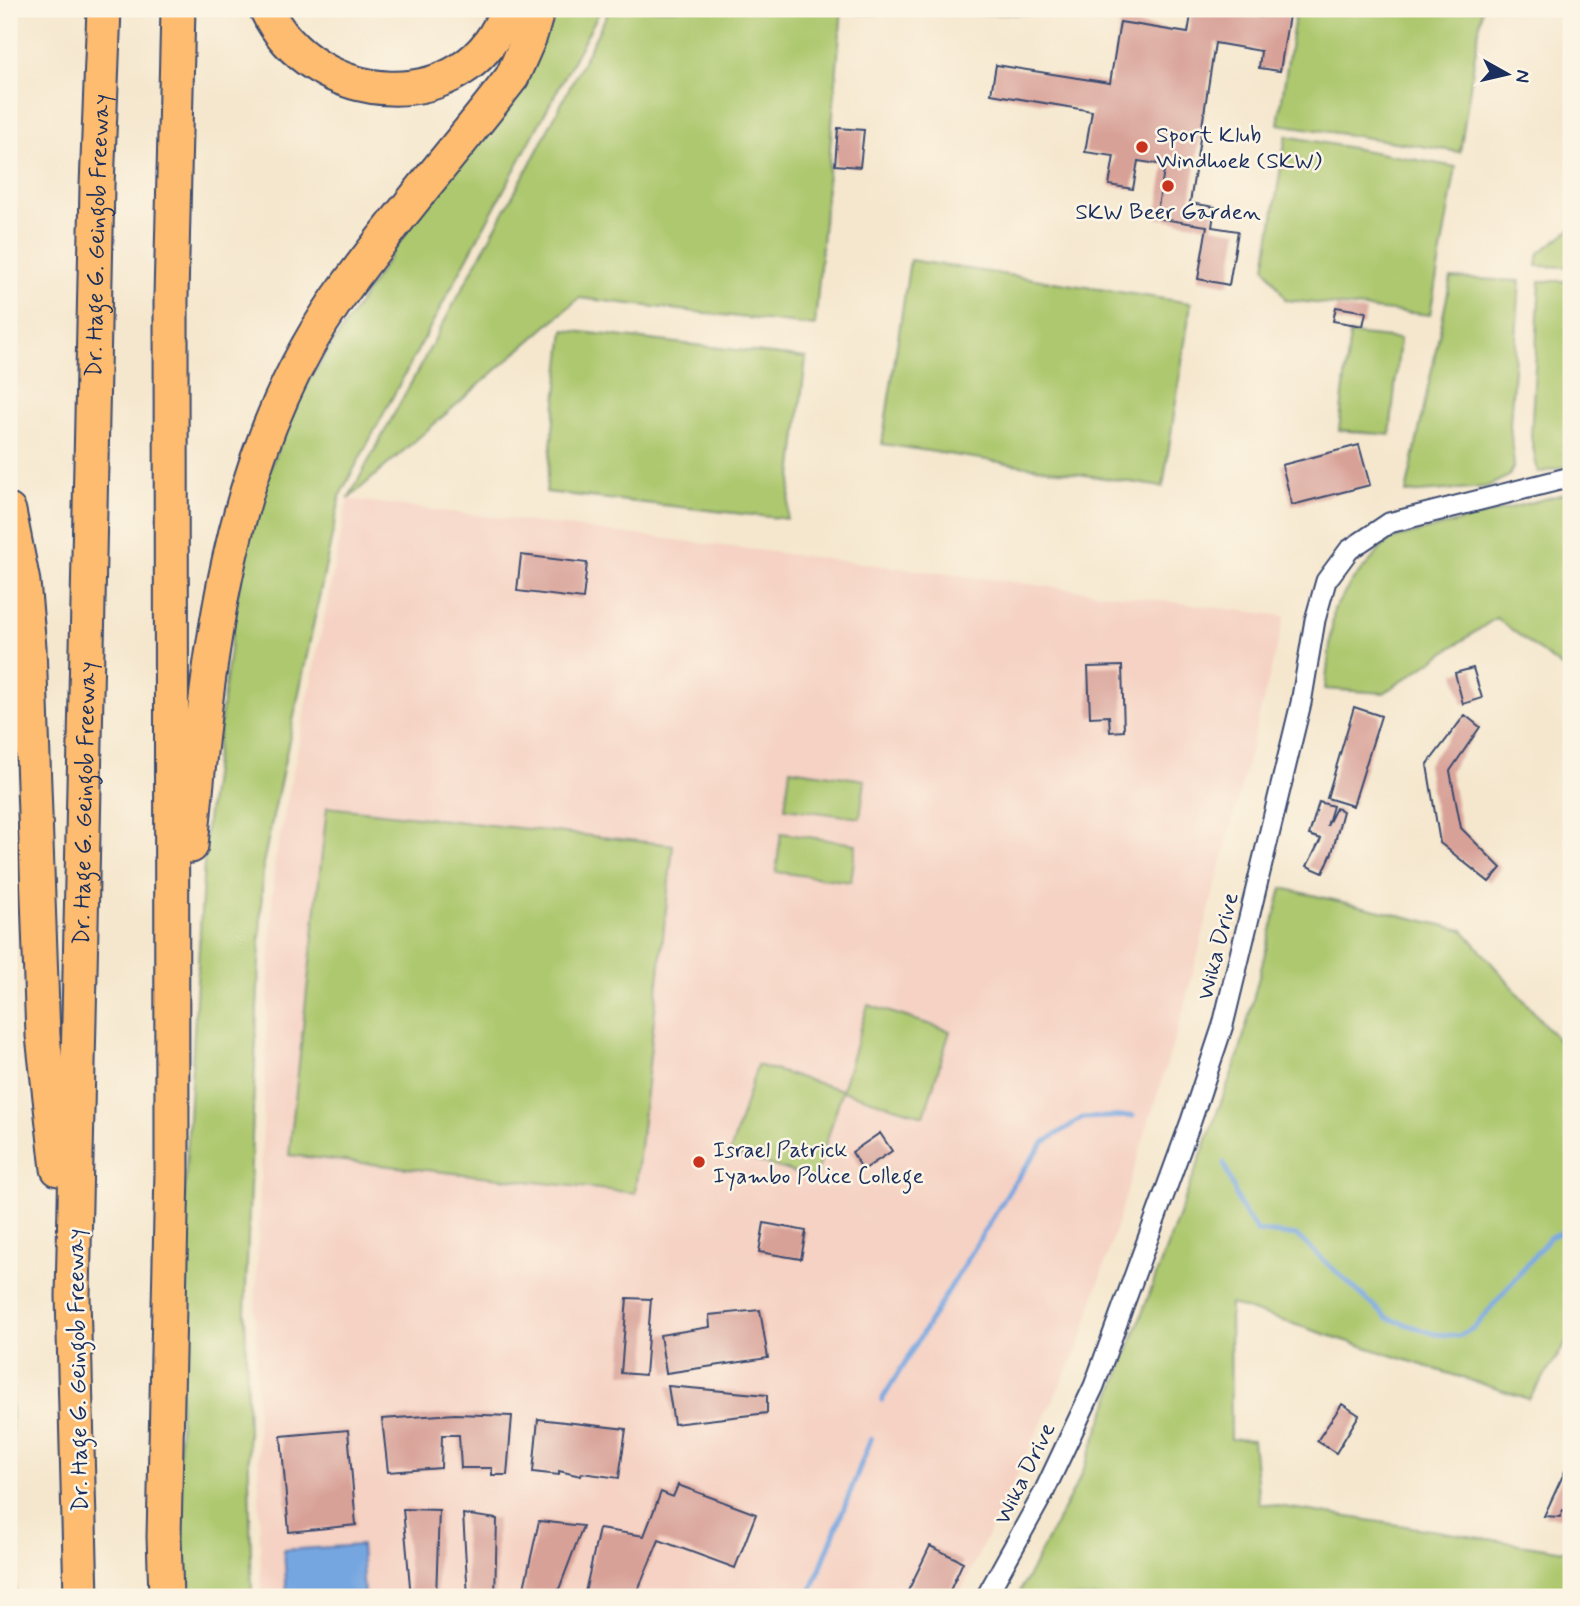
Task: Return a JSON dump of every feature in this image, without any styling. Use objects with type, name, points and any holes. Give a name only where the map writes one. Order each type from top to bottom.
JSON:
[{"type":"highway","name":"Dr. Hage G. Geingob Freeway","points":[[81,1597],[73,1296],[96,214],[104,9]]},
{"type":"highway","points":[[166,1597],[164,1537],[172,1056],[171,297],[178,9]]},
{"type":"highway","points":[[266,9],[296,48],[331,75],[366,87],[401,90],[441,80],[468,65],[492,40],[507,9]]},
{"type":"highway","points":[[172,1056],[203,707],[224,582],[253,469],[283,395],[337,300],[512,77],[530,36],[538,9]]},
{"type":"highway","points":[[9,511],[23,583],[29,647],[43,1036],[73,1296]]},
{"type":"street","name":"Wika Drive","points":[[986,1597],[1043,1494],[1094,1386],[1219,1037],[1301,703],[1315,620],[1326,580],[1349,550],[1389,523],[1571,477]]},
{"type":"street","name":"Wika Drive","points":[[992,1597],[1006,1563]]},
{"type":"shaded area","name":"Israel Patrick Iyambo Police College","points":[[348,499],[1285,616],[1183,1012],[1079,1346],[958,1597],[261,1597],[255,1311],[274,865]]},
{"type":"green space","points":[[551,9],[601,9],[341,493],[263,864],[245,1312],[252,1597],[176,1597],[185,1185],[206,828],[244,545],[264,481],[304,388]]},
{"type":"green space","points":[[610,9],[842,9],[815,326],[579,298],[348,499],[537,151]]},
{"type":"green space","points":[[859,9],[1086,9],[1086,14],[859,14]]},
{"type":"green space","points":[[1296,9],[1482,9],[1460,152],[1278,124]]},
{"type":"green space","points":[[1286,136],[1456,167],[1430,315],[1286,300],[1265,267]]},
{"type":"green space","points":[[1571,229],[1571,267],[1537,266],[1539,253]]},
{"type":"green space","points":[[910,260],[1191,303],[1163,487],[882,444]]},
{"type":"green space","points":[[1451,278],[1520,281],[1510,425],[1514,466],[1509,476],[1486,487],[1406,493]]},
{"type":"green space","points":[[1540,281],[1571,281],[1571,465],[1538,473],[1531,437]]},
{"type":"green space","points":[[564,330],[806,358],[787,519],[546,492]]},
{"type":"green space","points":[[1350,334],[1400,339],[1390,435],[1339,430]]},
{"type":"green space","points":[[1571,492],[1571,674],[1496,618],[1384,693],[1325,689],[1334,609],[1353,580],[1389,540]]},
{"type":"green space","points":[[790,769],[865,780],[860,818],[785,808]]},
{"type":"green space","points":[[327,807],[673,845],[635,1193],[289,1155]]},
{"type":"green space","points":[[781,833],[856,844],[851,882],[776,872]]},
{"type":"green space","points":[[1282,888],[1463,930],[1571,1055],[1571,1336],[1529,1399],[1230,1304],[1231,1439],[1253,1440],[1259,1503],[1571,1552],[1571,1597],[1017,1597],[1082,1474],[1239,1054]]},
{"type":"green space","points":[[868,1005],[950,1031],[924,1116],[842,1091],[815,1179],[730,1153],[757,1065],[842,1090]]},
{"type":"green space","points":[[9,1310],[15,1583],[16,1597],[9,1597]]},
{"type":"water","points":[[361,1545],[364,1597],[287,1597],[284,1550]]},
{"type":"building","name":"Sport Klub Windhoek (SKW)","points":[[1192,9],[1261,17],[1262,9],[1290,9],[1280,71],[1259,68],[1261,51],[1215,43],[1190,203],[1215,207],[1212,227],[1238,231],[1229,285],[1198,279],[1207,226],[1156,218],[1165,165],[1138,161],[1133,189],[1109,185],[1114,156],[1085,152],[1092,111],[991,94],[996,65],[1110,83],[1120,22],[1188,33]]},
{"type":"building","points":[[838,128],[864,130],[860,167],[835,165]]},
{"type":"building","points":[[1336,307],[1366,312],[1363,326],[1333,321]]},
{"type":"building","points":[[1359,445],[1370,485],[1292,505],[1282,465]]},
{"type":"building","points":[[521,555],[587,563],[583,599],[517,591]]},
{"type":"building","points":[[1122,666],[1124,731],[1110,732],[1109,716],[1090,717],[1088,667]]},
{"type":"building","points":[[1473,668],[1482,698],[1463,704],[1455,673]]},
{"type":"building","points":[[1354,707],[1381,716],[1353,806],[1327,798]]},
{"type":"building","points":[[1465,715],[1480,727],[1450,771],[1461,828],[1501,868],[1489,882],[1440,843],[1427,765]]},
{"type":"building","points":[[1319,802],[1333,806],[1327,826],[1336,808],[1343,811],[1332,853],[1323,873],[1307,866],[1321,839],[1309,835]]},
{"type":"building","points":[[880,1133],[892,1151],[863,1170],[852,1152]]},
{"type":"building","points":[[764,1223],[806,1231],[801,1259],[759,1252]]},
{"type":"building","points":[[627,1298],[651,1299],[645,1375],[621,1373]]},
{"type":"building","points":[[760,1310],[768,1358],[666,1373],[660,1335],[710,1327],[709,1315]]},
{"type":"building","points":[[668,1386],[767,1395],[767,1413],[674,1424]]},
{"type":"building","points":[[1342,1404],[1359,1415],[1336,1453],[1317,1441]]},
{"type":"building","points":[[455,1414],[512,1416],[507,1475],[492,1475],[492,1468],[461,1468],[459,1435],[442,1435],[441,1468],[388,1472],[382,1419]]},
{"type":"building","points":[[538,1419],[626,1429],[619,1478],[582,1473],[581,1476],[559,1471],[559,1475],[533,1472]]},
{"type":"building","points":[[348,1430],[356,1525],[289,1532],[281,1436]]},
{"type":"building","points":[[1571,1458],[1571,1513],[1563,1510],[1560,1517],[1544,1516]]},
{"type":"building","points":[[678,1485],[756,1514],[735,1568],[659,1540],[635,1597],[584,1597],[599,1529],[644,1536],[661,1492],[673,1497]]},
{"type":"building","points":[[403,1509],[439,1510],[436,1597],[411,1597]]},
{"type":"building","points":[[463,1514],[497,1519],[495,1597],[468,1597]]},
{"type":"building","points":[[539,1521],[583,1526],[556,1597],[522,1597]]},
{"type":"building","points":[[930,1546],[963,1562],[947,1597],[905,1597]]},
{"type":"waterway","points":[[882,1400],[1012,1186],[1043,1143],[1082,1118],[1133,1116]]},
{"type":"waterway","points":[[1224,1163],[1241,1208],[1257,1231],[1297,1236],[1387,1318],[1435,1334],[1459,1336],[1475,1327],[1550,1237],[1571,1229]]},
{"type":"waterway","points":[[809,1597],[871,1439]]},
{"type":"place","name":"Sport Klub Windhoek (SKW)","points":[[1142,147]]},
{"type":"place","name":"SKW Beer Garden","points":[[1168,186]]},
{"type":"place","name":"Israel Patrick Iyambo Police College","points":[[699,1162]]}]
